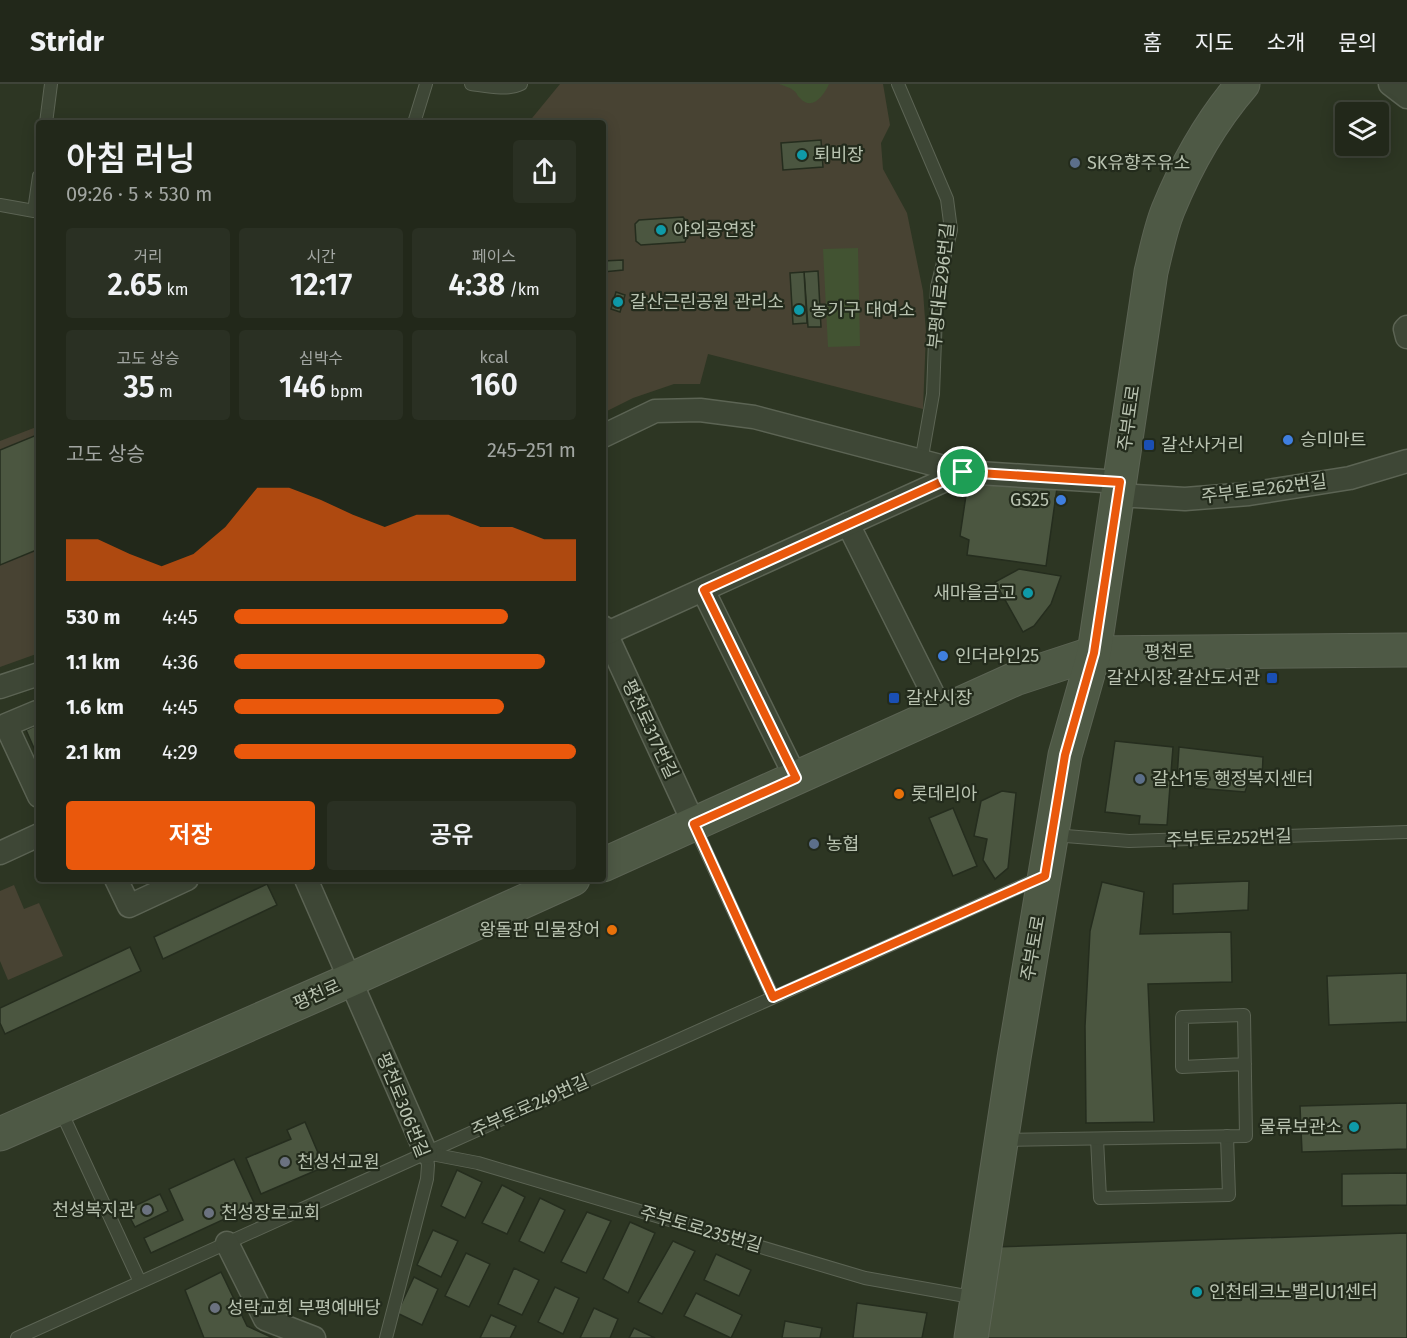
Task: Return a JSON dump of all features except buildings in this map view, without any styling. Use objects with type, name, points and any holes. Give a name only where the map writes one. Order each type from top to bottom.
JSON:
[{"type":"main road","name":"주부토로","points":[[971,1338],[1065,755],[1094,653],[1151,272],[1167,212],[1191,162],[1214,123],[1243,84]]},
{"type":"main road","name":"평천로","points":[[606,864],[1015,679],[1094,653],[1407,650]]},
{"type":"main road","name":"평천로","points":[[0,1134],[566,882]]},
{"type":"street","points":[[1390,84],[1407,97]]},
{"type":"street","points":[[1407,327],[1405,328],[1407,337]]},
{"type":"street","points":[[606,435],[655,411],[700,410],[754,417],[963,472],[1119,488]]},
{"type":"street","name":"주부토로262번길","points":[[1119,488],[1185,499],[1249,495],[1350,478],[1407,461]]},
{"type":"street","points":[[942,712],[848,524],[963,472]]},
{"type":"street","name":"평천로317번길","points":[[606,631],[704,590],[848,524]]},
{"type":"street","points":[[704,590],[796,778]]},
{"type":"street","name":"평천로317번길","points":[[606,636],[694,824]]},
{"type":"street","points":[[0,687],[36,675]]},
{"type":"street","points":[[36,712],[3,727],[36,790]]},
{"type":"street","points":[[0,854],[36,836]]},
{"type":"street","points":[[117,882],[129,906],[181,882]]},
{"type":"street","name":"평천로306번길","points":[[307,882],[426,1153]]},
{"type":"street","points":[[227,1243],[265,1319],[314,1338]]},
{"type":"lane","points":[[46,120],[51,84]]},
{"type":"lane","points":[[415,120],[426,84]]},
{"type":"lane","points":[[471,84],[508,88],[521,84]]},
{"type":"lane","name":"부평대로296번길","points":[[898,84],[947,199],[951,230],[937,287],[933,394],[921,462]]},
{"type":"lane","points":[[0,206],[34,211],[36,197]]},
{"type":"lane","points":[[694,824],[773,997]]},
{"type":"lane","name":"주부토로252번길","points":[[1052,834],[1129,841],[1407,832]]},
{"type":"lane","name":"주부토로249번길","points":[[16,1338],[1045,876]]},
{"type":"lane","points":[[1002,1140],[1246,1136],[1245,1064],[1244,1015],[1182,1017],[1182,1067],[1245,1064]]},
{"type":"lane","points":[[60,1108],[140,1282]]},
{"type":"lane","points":[[1097,1139],[1100,1198],[1229,1195],[1227,1136]]},
{"type":"lane","name":"주부토로235번길","points":[[426,1153],[477,1163],[865,1278],[977,1298]]},
{"type":"lane","name":"평천로306번길","points":[[386,1338],[427,1179],[426,1153]]},
{"type":"shaded area","points":[[560,84],[883,84],[890,125],[881,143],[883,169],[907,213],[923,291],[926,333],[923,409],[708,354],[700,384],[674,384],[633,398],[606,412],[606,120],[530,120]]},
{"type":"shaded area","points":[[779,84],[829,84],[821,97],[809,103],[804,102],[791,89]]},
{"type":"shaded area","points":[[858,248],[860,346],[828,347],[823,249]]},
{"type":"shaded area","points":[[36,427],[36,654],[0,667],[0,441]]},
{"type":"shaded area","points":[[14,885],[24,909],[39,903],[63,956],[8,980],[0,961],[0,891]]},
{"type":"place","name":"퇴비장","points":[[802,155]]},
{"type":"place","name":"SK유향주유소","points":[[1075,163]]},
{"type":"place","name":"야외공연장","points":[[661,230]]},
{"type":"place","name":"갈산근린공원 관리소","points":[[618,302]]},
{"type":"place","name":"농기구 대여소","points":[[799,310]]},
{"type":"place","name":"승미마트","points":[[1288,440]]},
{"type":"place","name":"갈산사거리","points":[[1149,445]]},
{"type":"place","name":"GS25","points":[[1061,500]]},
{"type":"place","name":"새마을금고","points":[[1028,593]]},
{"type":"place","name":"인더라인25","points":[[943,656]]},
{"type":"place","name":"갈산시장.갈산도서관","points":[[1272,678]]},
{"type":"place","name":"갈산시장","points":[[894,698]]},
{"type":"place","name":"갈산1동 행정복지센터","points":[[1140,779]]},
{"type":"place","name":"롯데리아","points":[[899,794]]},
{"type":"place","name":"농협","points":[[814,844]]},
{"type":"place","name":"왕돌판 민물장어","points":[[612,930]]},
{"type":"place","name":"물류보관소","points":[[1354,1127]]},
{"type":"place","name":"천성선교원","points":[[285,1162]]},
{"type":"place","name":"천성복지관","points":[[147,1210]]},
{"type":"place","name":"천성장로교회","points":[[209,1213]]},
{"type":"place","name":"인천테크노밸리U1센터","points":[[1197,1292]]},
{"type":"place","name":"성락교회 부평예배당","points":[[215,1308]]},
{"type":"route","points":[[963,472],[1120,482],[1094,653],[1065,755],[1045,876],[773,997],[694,824],[796,778],[704,590],[963,472]]}]
